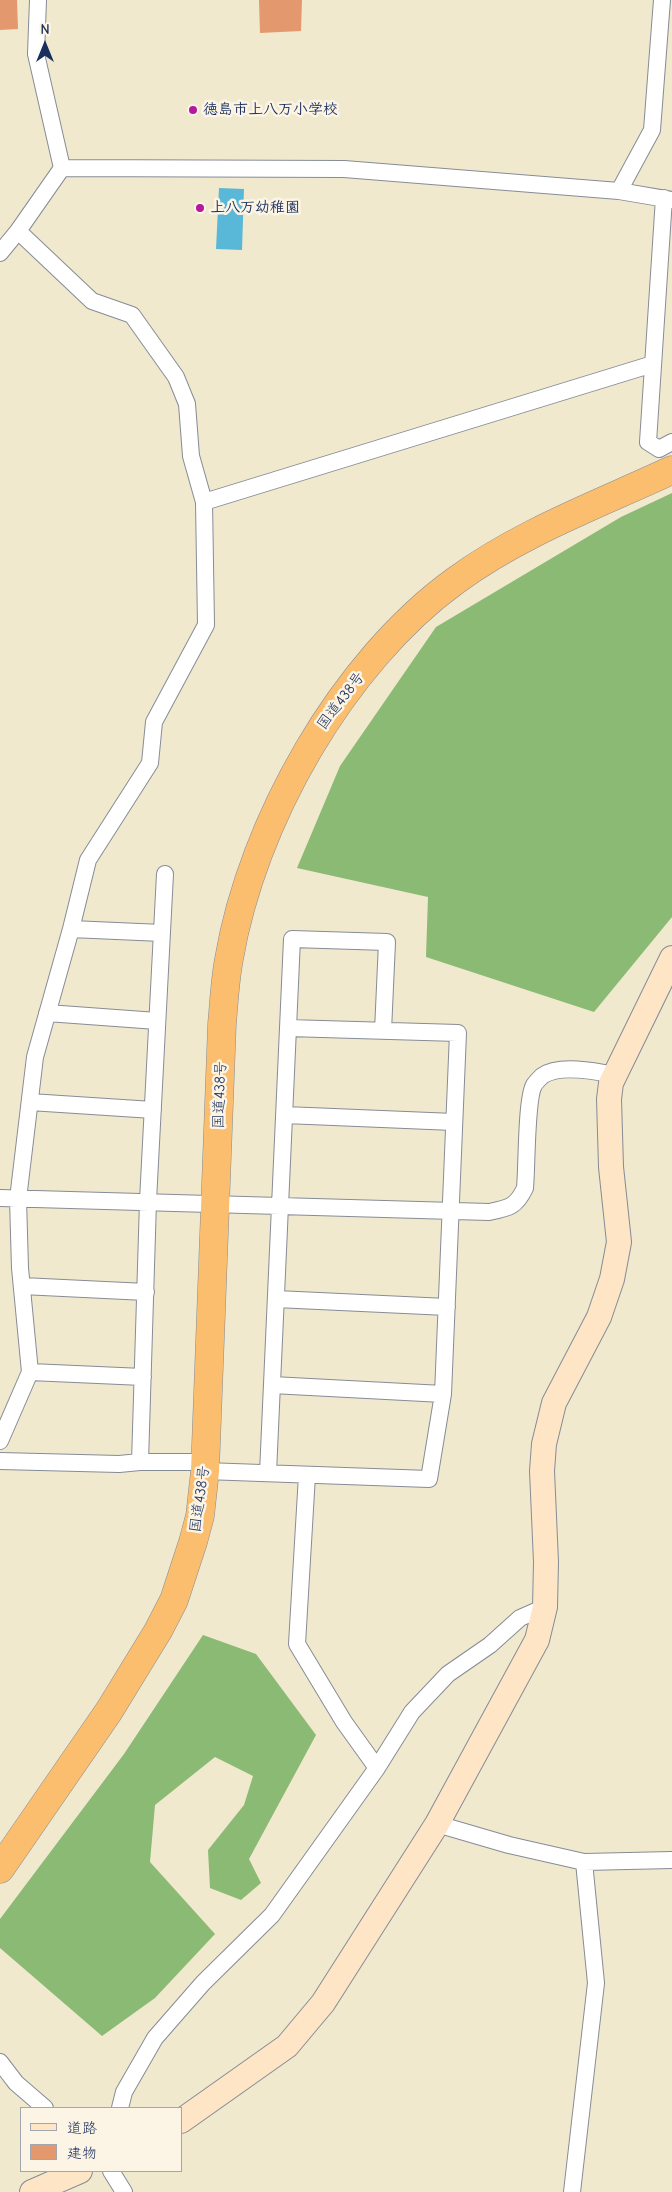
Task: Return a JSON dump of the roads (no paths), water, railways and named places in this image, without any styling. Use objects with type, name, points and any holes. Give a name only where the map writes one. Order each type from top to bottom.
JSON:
[{"type":"highway","name":"国道438号","points":[[0,1869],[109,1711],[158,1631],[174,1600],[200,1516],[205,1466],[222,1024],[229,959],[242,904],[262,843],[286,789],[311,741],[372,659],[410,619],[454,581],[496,554],[672,470]]},
{"type":"street","points":[[0,253],[62,168],[36,54],[38,0]]},
{"type":"street","points":[[619,191],[652,130],[662,0]]},
{"type":"street","points":[[62,168],[344,169],[619,191],[668,199],[648,442],[659,449],[672,442]]},
{"type":"street","points":[[0,1441],[30,1372],[22,1286],[18,1198],[35,1057],[71,930],[88,860],[150,763],[154,722],[206,625],[204,502],[191,456],[187,404],[176,377],[132,315],[92,301],[18,230]]},
{"type":"street","points":[[204,502],[653,364]]},
{"type":"street","points":[[140,1462],[148,1201],[165,874]]},
{"type":"street","points":[[71,930],[162,934]]},
{"type":"street","points":[[268,1473],[292,939],[387,942],[383,1031]]},
{"type":"street","points":[[182,2120],[286,2046],[324,2003],[437,1824],[537,1640],[545,1607],[546,1562],[542,1470],[544,1444],[554,1402],[599,1317],[612,1279],[619,1242],[611,1167],[609,1098],[614,1075],[672,958]]},
{"type":"street","points":[[47,1013],[157,1021]]},
{"type":"street","points":[[0,1461],[119,1464],[140,1462],[205,1466],[268,1473],[429,1479],[443,1394],[458,1033],[288,1028]]},
{"type":"street","points":[[0,1198],[489,1212],[508,1208],[519,1200],[525,1188],[530,1101],[534,1085],[542,1076],[553,1071],[566,1070],[591,1070],[614,1075]]},
{"type":"street","points":[[30,1102],[153,1110]]},
{"type":"street","points":[[284,1116],[454,1122]]},
{"type":"street","points":[[22,1286],[146,1292]]},
{"type":"street","points":[[276,1299],[446,1307]]},
{"type":"street","points":[[30,1372],[143,1377]]},
{"type":"street","points":[[272,1385],[443,1394]]},
{"type":"street","points":[[307,1475],[297,1644],[344,1722],[377,1768]]},
{"type":"street","points":[[120,2107],[124,2092],[155,2038],[203,1983],[272,1915],[377,1768],[412,1712],[448,1674],[490,1645],[520,1618],[545,1607]]},
{"type":"street","points":[[437,1824],[509,1845],[584,1862],[672,1860]]},
{"type":"street","points":[[572,2192],[596,1983],[584,1862]]},
{"type":"street","points":[[0,2062],[16,2084],[44,2107]]},
{"type":"street","points":[[32,2192],[78,2172]]},
{"type":"street","points":[[112,2172],[124,2192]]},
{"type":"water","points":[[219,188],[244,189],[242,250],[216,249]]},
{"type":"place","name":"徳島市上八万小学校","points":[[193,110]]},
{"type":"place","name":"上八万幼稚園","points":[[200,208]]}]
